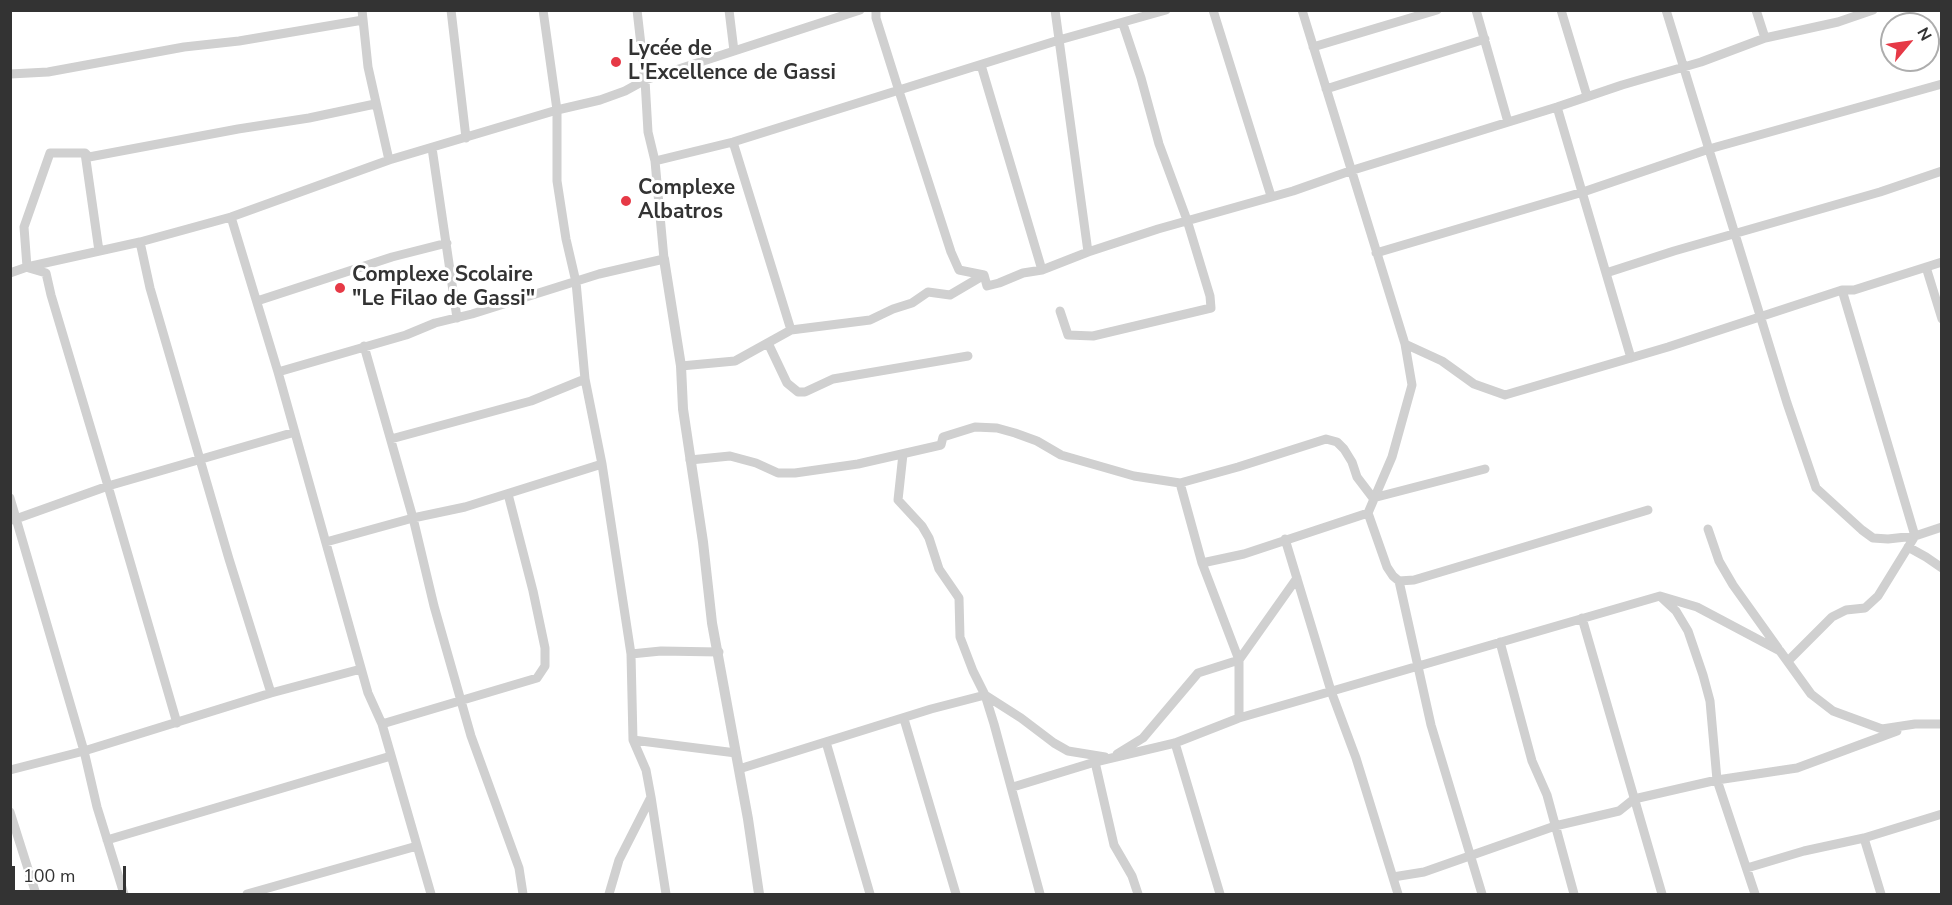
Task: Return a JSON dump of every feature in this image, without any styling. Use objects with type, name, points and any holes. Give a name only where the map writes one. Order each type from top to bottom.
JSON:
[{"type":"street","points":[[452,10],[466,138]]},
{"type":"street","points":[[543,10],[557,110],[557,181],[566,239],[576,282],[585,379],[602,464],[631,654],[633,740],[646,770],[666,894]]},
{"type":"street","points":[[637,10],[648,132],[655,161],[664,259],[681,366],[683,409],[712,623],[719,652],[759,894]]},
{"type":"street","points":[[729,10],[734,51]]},
{"type":"street","points":[[10,273],[27,267],[140,242],[231,217],[389,160],[557,110],[600,100],[625,91],[645,80],[860,10]]},
{"type":"street","points":[[876,10],[876,18],[951,252],[959,270],[984,275]]},
{"type":"street","points":[[1055,10],[1088,252]]},
{"type":"street","points":[[655,161],[733,142],[1059,40],[1123,24],[1166,10]]},
{"type":"street","points":[[1213,10],[1271,196]]},
{"type":"street","points":[[1302,10],[1405,344],[1412,385],[1392,457],[1368,513],[1387,567],[1399,581],[1431,726],[1482,894]]},
{"type":"street","points":[[1313,47],[1437,10]]},
{"type":"street","points":[[1476,10],[1508,122]]},
{"type":"street","points":[[1561,10],[1587,96]]},
{"type":"street","points":[[1666,10],[1816,488],[1873,538],[1915,536],[1941,527]]},
{"type":"street","points":[[1756,10],[1765,38]]},
{"type":"street","points":[[1834,10],[1838,22]]},
{"type":"street","points":[[984,275],[987,286],[999,283],[1023,273],[1042,270],[1088,252],[1187,220],[1557,107],[1765,38],[1838,22],[1873,10]]},
{"type":"street","points":[[10,74],[48,72],[184,47],[239,41],[363,15],[368,67],[389,160]]},
{"type":"street","points":[[1060,311],[1068,335],[1093,336],[1211,308],[1210,296],[1187,220],[1151,119],[1141,78],[1123,24]]},
{"type":"street","points":[[1326,89],[1485,39]]},
{"type":"street","points":[[981,65],[1042,270]]},
{"type":"street","points":[[1376,253],[1583,192],[1709,149],[1941,84]]},
{"type":"street","points":[[27,267],[24,227],[50,153],[85,153],[89,157],[375,104]]},
{"type":"street","points":[[1557,107],[1631,358]]},
{"type":"street","points":[[733,142],[791,330]]},
{"type":"street","points":[[432,148],[457,318]]},
{"type":"street","points":[[85,153],[99,251]]},
{"type":"street","points":[[1606,273],[1941,171]]},
{"type":"street","points":[[231,217],[278,372],[368,693],[382,724],[431,894]]},
{"type":"street","points":[[140,242],[150,288],[271,693]]},
{"type":"street","points":[[257,301],[392,257],[447,243]]},
{"type":"street","points":[[278,372],[406,335],[435,323],[599,274],[664,259]]},
{"type":"street","points":[[1405,344],[1442,362],[1474,384],[1505,395],[1761,318],[1842,290],[1854,290],[1941,262]]},
{"type":"street","points":[[27,267],[46,273],[177,723]]},
{"type":"street","points":[[1926,267],[1941,319]]},
{"type":"street","points":[[681,366],[735,361],[791,330],[870,320],[912,303],[928,292],[950,295],[984,275]]},
{"type":"street","points":[[1788,661],[1832,617],[1846,610],[1864,608],[1878,596],[1915,536],[1842,290]]},
{"type":"street","points":[[768,343],[787,383],[798,392],[805,392],[833,379],[968,356]]},
{"type":"street","points":[[364,346],[471,736],[519,868],[524,894]]},
{"type":"street","points":[[391,439],[531,401],[585,379]]},
{"type":"street","points":[[690,460],[730,456],[756,463],[778,473],[795,473],[858,464],[941,445],[943,437],[975,427],[997,428],[1037,441],[1061,454],[1134,476],[1180,483],[1326,440],[1337,442],[1344,449],[1357,477],[1373,498]]},
{"type":"street","points":[[13,520],[108,486],[295,432]]},
{"type":"street","points":[[903,454],[898,500],[922,526],[929,538],[939,568],[959,598],[960,637],[985,695],[1013,787],[1037,893]]},
{"type":"street","points":[[326,542],[413,518],[465,507],[602,464]]},
{"type":"street","points":[[1373,498],[1485,468]]},
{"type":"street","points":[[1180,483],[1202,563],[1239,660],[1239,718]]},
{"type":"street","points":[[382,724],[537,678],[545,666],[545,648],[533,591],[508,494]]},
{"type":"street","points":[[10,498],[13,520],[84,751],[107,840],[124,894]]},
{"type":"street","points":[[1399,581],[1414,580],[1648,510]]},
{"type":"street","points":[[1202,563],[1244,554],[1368,513]]},
{"type":"street","points":[[1708,529],[1719,561],[1728,577],[1810,694],[1833,711],[1882,729],[1915,724],[1941,724]]},
{"type":"street","points":[[1286,539],[1331,691],[1356,758],[1398,894]]},
{"type":"street","points":[[1908,547],[1926,556],[1941,568]]},
{"type":"street","points":[[739,769],[931,709],[985,695],[1054,743],[1068,750],[1111,758],[1143,738],[1198,673],[1239,660],[1297,578]]},
{"type":"street","points":[[1013,787],[1095,762],[1175,742],[1239,718],[1660,596],[1697,607],[1780,651]]},
{"type":"street","points":[[1660,596],[1676,611],[1688,631],[1703,675],[1710,701],[1717,780],[1755,894]]},
{"type":"street","points":[[1582,618],[1662,894]]},
{"type":"street","points":[[1500,642],[1532,761],[1541,778],[1574,894]]},
{"type":"street","points":[[631,654],[661,651],[719,652]]},
{"type":"street","points":[[10,770],[84,751],[271,693],[361,669]]},
{"type":"street","points":[[904,719],[956,894]]},
{"type":"street","points":[[1393,877],[1424,872],[1555,826],[1619,811],[1634,799],[1717,780],[1797,768],[1915,724]]},
{"type":"street","points":[[633,740],[736,753]]},
{"type":"street","points":[[826,742],[870,894]]},
{"type":"street","points":[[1175,742],[1220,894]]},
{"type":"street","points":[[107,840],[391,756]]},
{"type":"street","points":[[1095,762],[1113,845],[1132,876],[1138,894]]},
{"type":"street","points":[[609,894],[620,860],[651,797]]},
{"type":"street","points":[[10,812],[36,894]]},
{"type":"street","points":[[1747,868],[1804,851],[1864,838],[1941,814]]},
{"type":"street","points":[[1864,838],[1881,894]]},
{"type":"street","points":[[247,894],[417,846]]},
{"type":"place","name":"Lycée de L'Excellence de Gassi","points":[[616,62]]},
{"type":"place","name":"Complexe Albatros","points":[[626,201]]},
{"type":"place","name":"Complexe Scolaire \"Le Filao de Gassi\"","points":[[340,288]]}]
